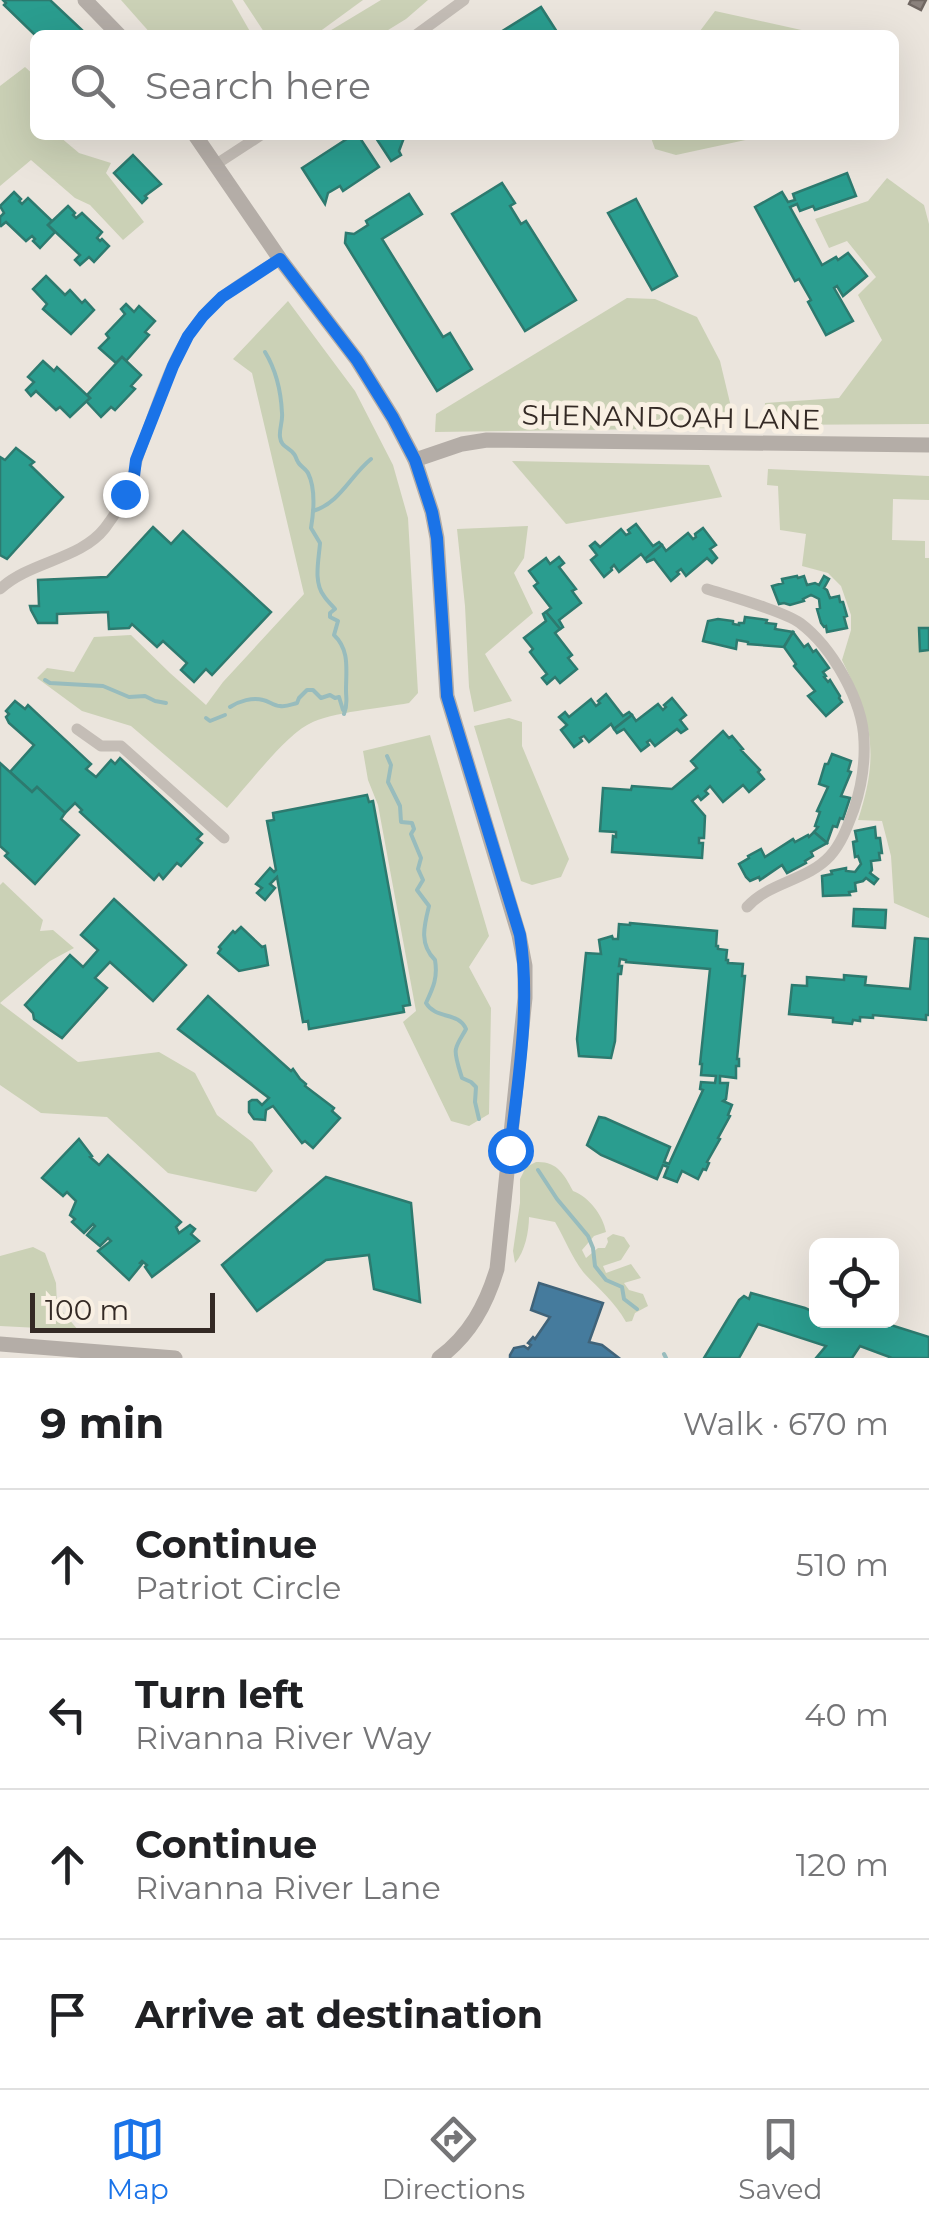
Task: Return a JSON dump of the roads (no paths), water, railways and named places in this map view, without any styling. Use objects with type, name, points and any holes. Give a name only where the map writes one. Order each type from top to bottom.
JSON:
[{"type":"street","points":[[85,0],[114,30]]},
{"type":"street","points":[[423,30],[464,0]]},
{"type":"street","points":[[199,140],[280,259],[357,360],[415,460],[437,538],[447,696],[520,935],[526,982],[497,1269],[488,1297],[472,1325],[439,1358]]},
{"type":"street","points":[[214,165],[253,140]]},
{"type":"street","points":[[0,588],[24,571],[72,552],[102,532],[134,476],[136,460],[182,348],[203,316],[222,297],[280,259]]},
{"type":"street","name":"SHENANDOAH LANE","points":[[415,460],[486,440],[929,445]]},
{"type":"street","points":[[707,589],[797,621],[821,643],[856,703],[864,741],[860,793],[847,829],[832,854],[806,874],[756,897],[746,907]]},
{"type":"street","points":[[76,729],[101,746],[122,746],[224,838]]},
{"type":"street","points":[[0,1344],[175,1358]]},
{"type":"waterway","points":[[265,352],[279,389],[281,440],[307,472],[312,486],[311,528],[320,543],[319,584],[335,609],[330,617],[338,621],[334,635],[343,647],[346,661],[344,714]]},
{"type":"waterway","points":[[313,511],[338,496],[371,459]]},
{"type":"waterway","points":[[45,680],[103,686],[129,697],[145,696],[166,703]]},
{"type":"waterway","points":[[230,707],[255,699],[288,706],[297,703],[307,690],[313,690],[321,698],[339,697],[343,710]]},
{"type":"waterway","points":[[206,718],[210,721],[225,715]]},
{"type":"waterway","points":[[387,756],[391,765],[388,782],[400,806],[401,822],[412,823],[411,834],[421,858],[418,869],[423,880],[417,890],[429,906],[425,941],[435,960],[436,972],[426,1003],[435,1012],[458,1020],[466,1029],[456,1055],[462,1078],[476,1087],[479,1119]]},
{"type":"waterway","points":[[538,1170],[588,1236],[595,1266],[606,1280],[622,1287],[624,1299],[637,1309]]},
{"type":"waterway","points":[[664,1354],[666,1358]]}]
